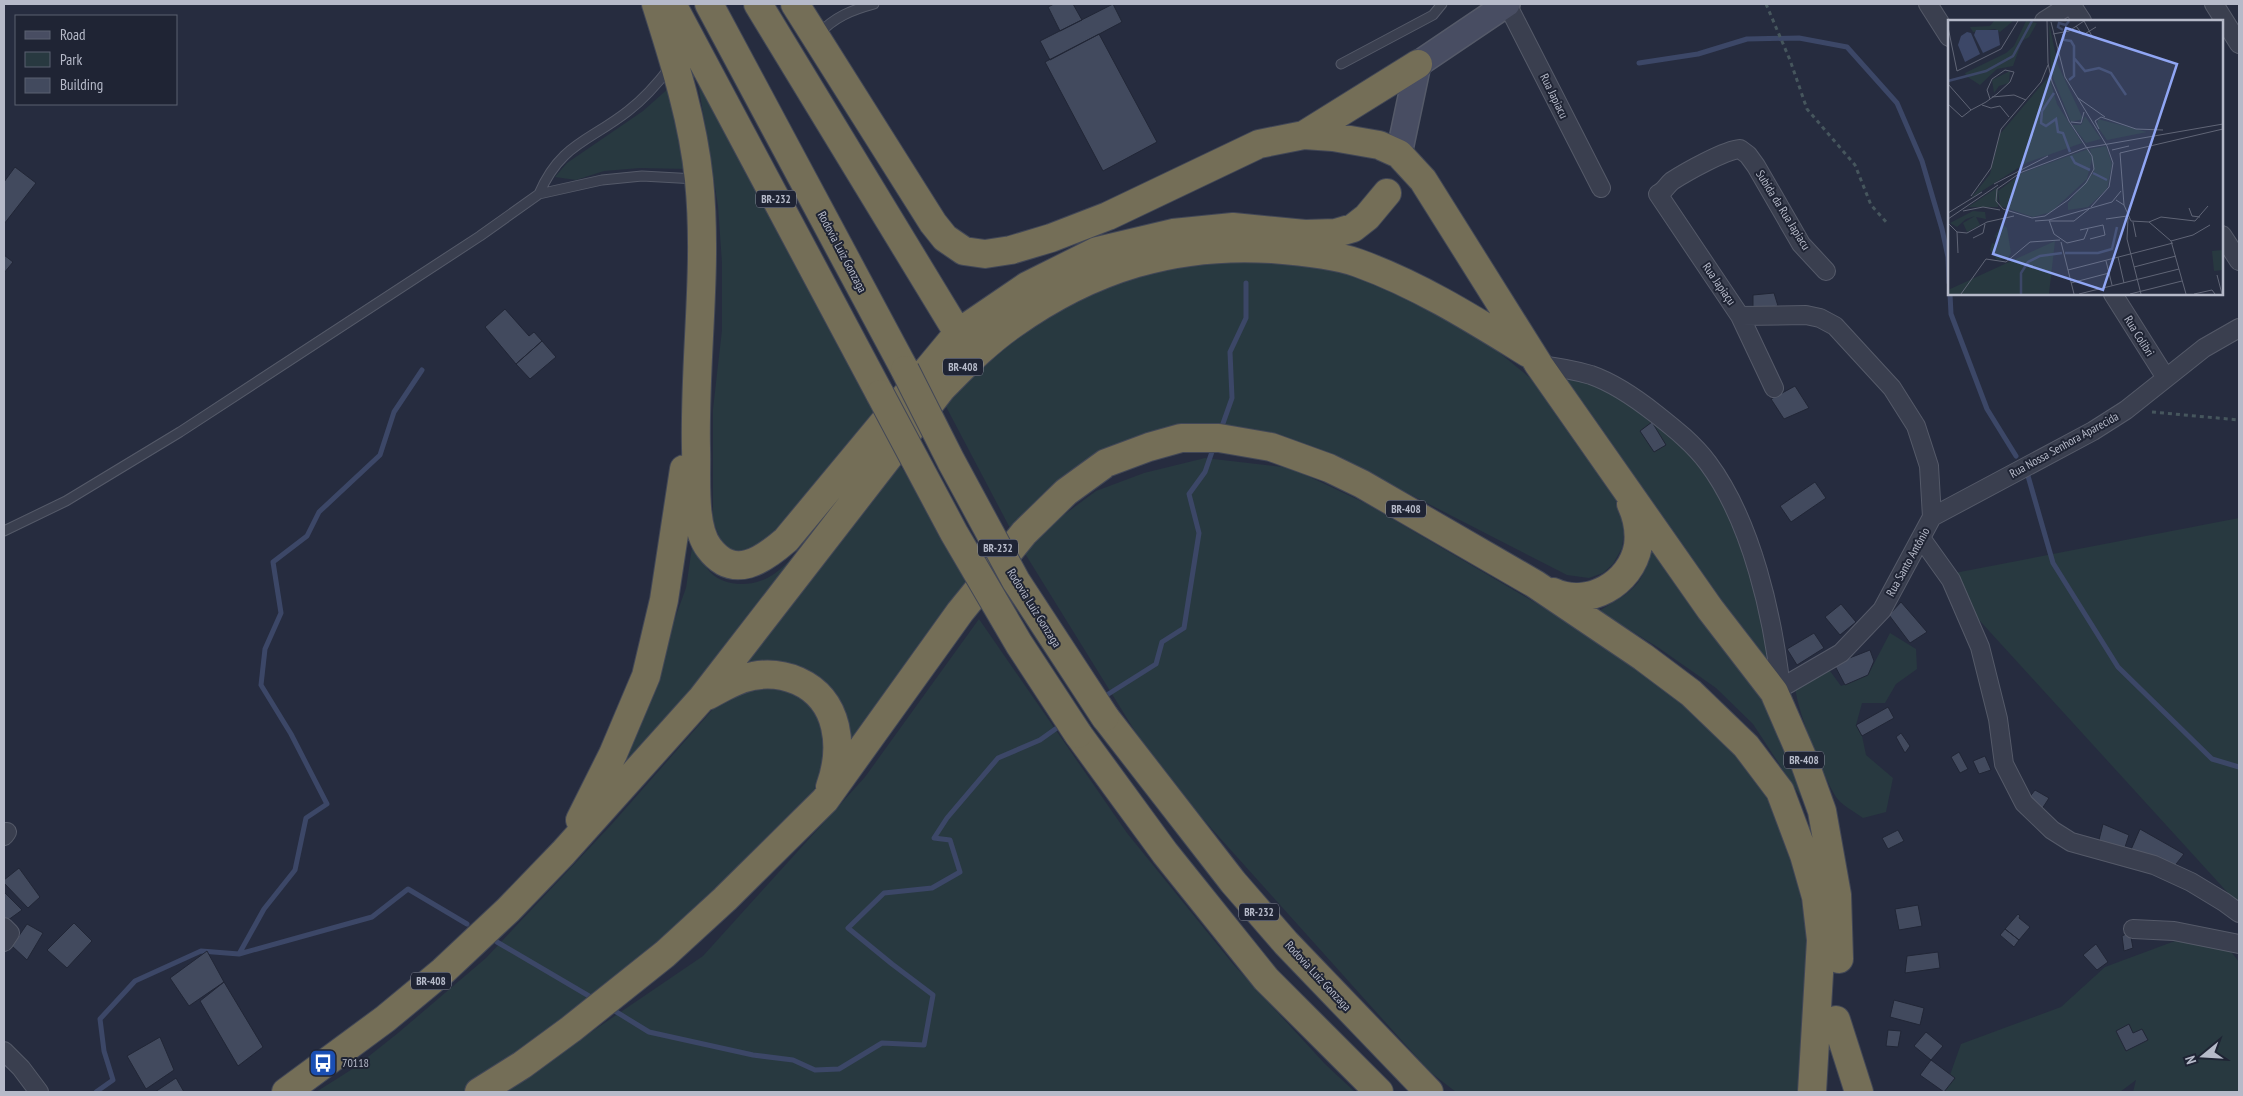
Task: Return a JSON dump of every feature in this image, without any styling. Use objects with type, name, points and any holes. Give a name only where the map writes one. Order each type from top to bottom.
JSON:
[{"type":"highway","points":[[656,4],[689,120],[699,179],[702,237],[695,398],[697,482],[701,530],[709,548],[721,560],[734,565],[750,564],[769,555],[786,540],[958,333],[1027,286],[1097,251],[1173,233],[1233,228],[1305,234],[1336,233],[1353,228],[1367,217],[1387,193]]},
{"type":"highway","name":"BR-232","points":[[672,4],[954,533],[1014,636],[1078,734],[1166,853],[1266,979],[1379,1092]]},
{"type":"highway","name":"Rodovia Luiz Gonzaga","points":[[709,4],[1016,581],[1105,717],[1228,877],[1286,943],[1429,1092]]},
{"type":"highway","points":[[758,4],[958,333]]},
{"type":"highway","points":[[795,4],[933,223],[946,238],[964,251],[985,254],[1011,250],[1051,238],[1108,216],[1259,144],[1304,135],[1333,137],[1379,145],[1399,154],[1423,180],[1536,361]]},
{"type":"highway","points":[[1304,135],[1418,64]]},
{"type":"highway","points":[[1335,258],[1353,251],[1363,241],[1387,193],[1399,154]]},
{"type":"highway","name":"BR-408","points":[[286,1092],[385,1019],[443,971],[508,910],[563,853],[702,698],[942,388],[968,362],[1011,325],[1070,289],[1133,263],[1182,253],[1237,247],[1296,251],[1356,262],[1415,287],[1465,314],[1536,361],[1710,609],[1778,690],[1822,811],[1837,895],[1839,946],[1836,1020],[1829,1092]]},
{"type":"highway","points":[[563,853],[614,754],[646,676],[664,600],[695,398]]},
{"type":"highway","name":"BR-408","points":[[479,1092],[522,1065],[571,1029],[665,954],[725,899],[825,800],[960,612],[1024,533],[1066,492],[1106,464],[1148,447],[1181,438],[1219,438],[1271,447],[1329,468],[1362,484],[1535,584],[1643,657],[1691,693],[1746,746],[1780,791],[1804,855],[1816,897],[1821,940],[1812,1092]]},
{"type":"highway","points":[[1535,584],[1563,597],[1583,598],[1602,592],[1619,581],[1631,565],[1638,546],[1638,526],[1633,507],[1620,480]]},
{"type":"highway","points":[[702,698],[732,683],[753,676],[769,674],[788,677],[807,685],[819,694],[832,713],[838,758],[825,800]]},
{"type":"highway","points":[[1836,1020],[1859,1092]]},
{"type":"street","points":[[1399,154],[1418,64],[1507,4]]},
{"type":"street","name":"Rua Japiacu","points":[[1507,4],[1601,188]]},
{"type":"street","points":[[1928,4],[1948,35]]},
{"type":"street","points":[[2046,20],[2071,4],[2081,20]]},
{"type":"street","points":[[2214,4],[2239,44]]},
{"type":"street","name":"Subida da Rua Japiacu","points":[[1666,190],[1672,181],[1722,155],[1740,149],[1756,166],[1801,244],[1826,271]]},
{"type":"street","name":"Rua Japiaçu","points":[[1666,190],[1658,194],[1660,198],[1740,316],[1774,388]]},
{"type":"street","points":[[2223,237],[2239,261]]},
{"type":"street","name":"Rua Colibri","points":[[2114,295],[2166,378]]},
{"type":"street","name":"Rua Santo Antônio","points":[[1740,316],[1806,316],[1820,318],[1835,326],[1892,388],[1916,426],[1929,466],[1932,517],[1882,610],[1841,653],[1778,690]]},
{"type":"street","name":"Rua Nossa Senhora Aparecida","points":[[1932,517],[2067,445],[2126,410],[2204,348],[2239,328]]},
{"type":"street","points":[[1536,361],[1591,376],[1622,390],[1676,430],[1709,464],[1743,530],[1757,571],[1776,647],[1778,690]]},
{"type":"street","points":[[1921,538],[1951,580],[1980,647],[2000,728],[2004,764],[2024,803],[2052,830],[2071,842],[2154,865],[2191,882],[2239,913]]},
{"type":"street","points":[[2133,929],[2174,931],[2239,944]]},
{"type":"street","points":[[4,1051],[21,1068],[39,1092]]},
{"type":"lane","points":[[816,37],[835,19],[874,4]]},
{"type":"lane","points":[[1341,64],[1433,15],[1442,4]]},
{"type":"lane","points":[[539,194],[546,176],[556,162],[587,138],[614,122],[645,97],[674,63]]},
{"type":"lane","points":[[4,531],[66,501],[180,432],[480,236],[539,194],[602,180],[642,176],[699,179]]},
{"type":"path","points":[[1766,4],[1790,60],[1807,109],[1855,165],[1871,205],[1888,224]]},
{"type":"path","points":[[2126,410],[2239,420]]},
{"type":"green space","points":[[696,70],[884,405],[783,536],[737,554],[724,548],[713,521],[713,409],[722,330],[722,263],[718,206]]},
{"type":"green space","points":[[671,86],[687,169],[640,168],[604,171],[576,180],[555,177],[567,163],[643,111]]},
{"type":"green space","points":[[1242,259],[1329,266],[1391,290],[1474,332],[1540,386],[1610,482],[1623,518],[1624,533],[1622,548],[1613,564],[1603,573],[1589,578],[1567,575],[1378,478],[1175,433],[1011,530],[942,399],[1014,331],[1084,287],[1158,264]]},
{"type":"green space","points":[[1557,370],[1589,378],[1637,405],[1707,470],[1746,539],[1773,675]]},
{"type":"green space","points":[[889,441],[626,773],[609,777],[646,697],[686,588],[694,534],[706,567],[720,579],[729,583],[748,584],[766,579],[780,570],[791,559]]},
{"type":"green space","points":[[1205,458],[1291,468],[1367,504],[1553,613],[1689,699],[1753,770],[1790,842],[1809,944],[1803,1092],[1456,1092],[1430,1072],[1159,770],[1024,552],[1057,520],[1096,491],[1144,473]]},
{"type":"green space","points":[[897,461],[943,528],[969,591],[847,761],[827,687],[736,672]]},
{"type":"green space","points":[[2239,518],[2239,905],[1939,576]]},
{"type":"green space","points":[[1653,546],[1770,708],[1808,808],[1753,724],[1716,688],[1659,648],[1599,611],[1621,598],[1635,586],[1645,570]]},
{"type":"green space","points":[[979,619],[1127,833],[1233,964],[1325,1064],[1355,1092],[503,1092],[703,956],[865,777]]},
{"type":"green space","points":[[1890,633],[1916,649],[1917,669],[1896,684],[1885,703],[1862,703],[1856,725],[1862,736],[1866,755],[1893,778],[1886,812],[1863,818],[1841,803],[1830,787],[1806,727],[1795,687],[1830,671],[1841,686],[1868,675]]},
{"type":"green space","points":[[751,685],[797,692],[809,704],[831,741],[824,780],[743,870],[607,986],[520,1056],[463,1092],[316,1092],[354,1068],[486,958],[612,824],[728,692]]},
{"type":"green space","points":[[2175,941],[2229,949],[2239,962],[2239,1092],[2133,1092],[2136,1080],[2120,1092],[1944,1092],[1961,1044],[2061,1007],[2105,967]]},
{"type":"building","points":[[1054,4],[1073,4],[1082,20],[1060,31],[1048,7]]},
{"type":"building","points":[[1113,4],[1122,22],[1050,60],[1040,41]]},
{"type":"building","points":[[1099,34],[1157,142],[1103,171],[1045,62]]},
{"type":"building","points":[[15,167],[36,183],[4,224],[4,182]]},
{"type":"building","points":[[4,255],[13,262],[4,273]]},
{"type":"building","points":[[1774,293],[1778,306],[1753,310],[1753,295]]},
{"type":"building","points":[[505,309],[529,336],[534,332],[542,341],[516,364],[485,327]]},
{"type":"building","points":[[542,341],[556,357],[530,379],[516,364]]},
{"type":"building","points":[[1795,386],[1809,408],[1784,419],[1771,399]]},
{"type":"building","points":[[1652,422],[1666,445],[1654,452],[1640,431]]},
{"type":"building","points":[[1815,482],[1826,498],[1791,522],[1780,506]]},
{"type":"building","points":[[1901,602],[1927,632],[1910,643],[1889,615]]},
{"type":"building","points":[[1841,604],[1856,622],[1840,635],[1825,617]]},
{"type":"building","points":[[1814,633],[1824,648],[1797,665],[1787,649]]},
{"type":"building","points":[[1870,650],[1874,661],[1868,675],[1845,685],[1834,664]]},
{"type":"building","points":[[1888,707],[1894,718],[1862,736],[1856,725]]},
{"type":"building","points":[[1901,733],[1910,746],[1905,753],[1896,737]]},
{"type":"building","points":[[1959,752],[1968,769],[1960,773],[1951,757]]},
{"type":"building","points":[[1985,756],[1991,770],[1979,774],[1973,761]]},
{"type":"building","points":[[2035,790],[2049,798],[2040,812],[2028,799]]},
{"type":"building","points":[[2103,824],[2129,835],[2124,850],[2099,840]]},
{"type":"building","points":[[2140,829],[2184,854],[2173,868],[2130,852]]},
{"type":"building","points":[[1898,830],[1904,841],[1888,849],[1882,838]]},
{"type":"building","points":[[19,868],[40,897],[28,908],[4,883],[4,880]]},
{"type":"building","points":[[4,892],[22,910],[4,923]]},
{"type":"building","points":[[1918,905],[1922,926],[1899,930],[1895,909]]},
{"type":"building","points":[[2018,914],[2019,918],[2030,927],[2019,940],[2005,929]]},
{"type":"building","points":[[74,923],[92,941],[67,968],[47,950]]},
{"type":"building","points":[[27,924],[43,933],[27,960],[12,946]]},
{"type":"building","points":[[2005,929],[2019,940],[2014,947],[2000,935]]},
{"type":"building","points":[[2130,932],[2133,948],[2124,951],[2122,936]]},
{"type":"building","points":[[2096,944],[2108,962],[2097,970],[2083,955]]},
{"type":"building","points":[[207,951],[224,982],[189,1006],[170,978]]},
{"type":"building","points":[[1938,952],[1940,968],[1905,973],[1907,956]]},
{"type":"building","points":[[224,982],[263,1047],[238,1066],[200,1001]]},
{"type":"building","points":[[1894,1000],[1924,1008],[1920,1025],[1890,1017]]},
{"type":"building","points":[[2129,1024],[2133,1033],[2142,1029],[2148,1040],[2126,1051],[2116,1031]]},
{"type":"building","points":[[1888,1030],[1901,1031],[1898,1047],[1886,1046]]},
{"type":"building","points":[[1926,1032],[1943,1046],[1931,1060],[1914,1046]]},
{"type":"building","points":[[160,1037],[174,1070],[146,1089],[127,1056]]},
{"type":"building","points":[[1931,1060],[1955,1078],[1944,1092],[1920,1075]]},
{"type":"building","points":[[176,1078],[184,1092],[155,1092]]},
{"type":"waterway","points":[[1639,63],[1698,54],[1747,39],[1799,38],[1847,47],[1897,103],[1922,161],[1942,229],[1948,257]]},
{"type":"waterway","points":[[1221,429],[1232,398],[1230,352],[1246,318],[1246,283]]},
{"type":"waterway","points":[[1950,295],[1951,314],[1987,409],[2016,456]]},
{"type":"waterway","points":[[239,954],[264,909],[295,870],[306,818],[327,804],[291,734],[261,685],[265,649],[281,613],[273,562],[307,536],[319,512],[380,455],[394,412],[422,370]]},
{"type":"waterway","points":[[1102,698],[1156,664],[1162,642],[1184,628],[1199,533],[1189,494],[1205,472],[1214,446]]},
{"type":"waterway","points":[[2028,476],[2053,563],[2118,667],[2212,759],[2239,767]]},
{"type":"waterway","points":[[610,1008],[649,1032],[753,1055],[793,1060],[815,1070],[839,1069],[882,1043],[924,1045],[933,995],[848,928],[884,893],[932,888],[960,872],[950,840],[934,838],[947,818],[998,758],[1040,740],[1061,725]]},
{"type":"waterway","points":[[96,1092],[113,1080],[104,1051],[100,1019],[135,981],[201,951],[239,954],[372,917],[408,889],[467,924]]},
{"type":"waterway","points":[[497,942],[589,996]]},
{"type":"place","name":"70118","points":[[323,1063]]}]
